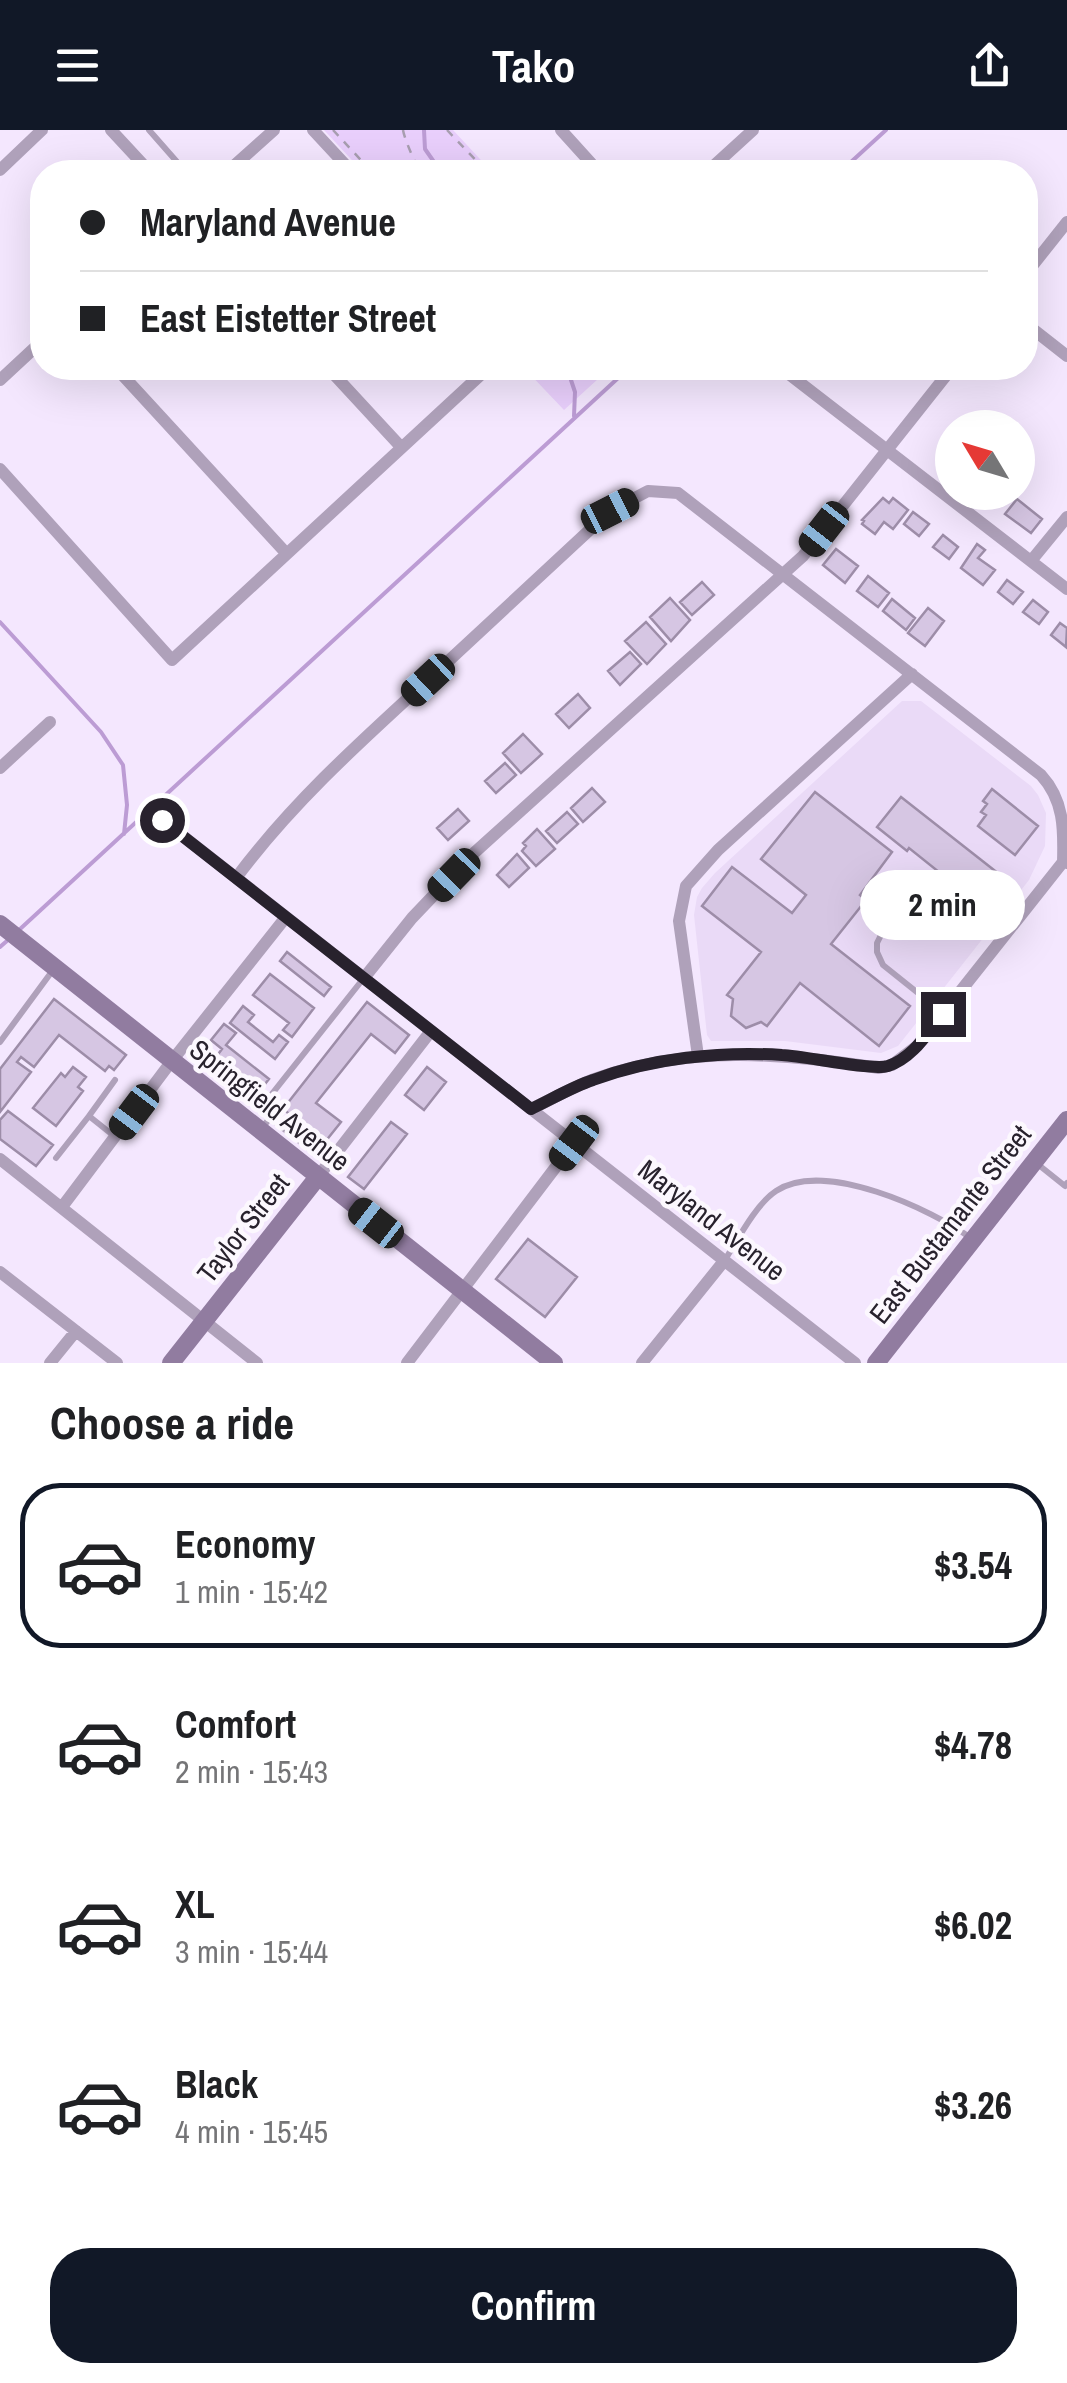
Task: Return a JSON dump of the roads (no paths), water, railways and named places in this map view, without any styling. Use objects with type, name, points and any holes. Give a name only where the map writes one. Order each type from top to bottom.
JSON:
[{"type":"main road","name":"Springfield Avenue","points":[[0,924],[171,1062],[264,1125],[318,1178],[554,1363]]},
{"type":"main road","name":"East Bustamante Street","points":[[876,1363],[1067,1120]]},
{"type":"main road","name":"Taylor Street","points":[[171,1363],[318,1178]]},
{"type":"street","points":[[0,170],[42,130]]},
{"type":"street","points":[[110,130],[139,160]]},
{"type":"street","points":[[240,160],[274,130]]},
{"type":"street","points":[[313,130],[341,160]]},
{"type":"street","points":[[561,130],[588,160]]},
{"type":"street","points":[[720,160],[754,130]]},
{"type":"street","points":[[1038,259],[1067,222]]},
{"type":"street","points":[[1038,333],[1067,356]]},
{"type":"street","points":[[0,380],[30,352]]},
{"type":"street","points":[[127,380],[286,552]]},
{"type":"street","points":[[339,380],[401,447]]},
{"type":"street","points":[[0,470],[172,660],[475,380]]},
{"type":"street","points":[[796,380],[1067,589]]},
{"type":"street","points":[[364,978],[412,918],[474,853],[804,556],[942,380]]},
{"type":"street","points":[[236,878],[300,801],[344,756],[610,511],[648,492],[678,494],[1050,786],[1063,821],[1065,862],[904,1058],[880,1068],[777,1054],[698,1056],[594,1079],[531,1109]]},
{"type":"street","points":[[1031,561],[1067,517]]},
{"type":"street","points":[[698,1056],[679,921],[686,886],[718,850],[912,674]]},
{"type":"street","points":[[0,768],[50,722]]},
{"type":"street","name":"Maryland Avenue","points":[[162,820],[855,1363]]},
{"type":"street","points":[[62,1207],[286,917]]},
{"type":"street","name":"Taylor Street","points":[[318,1178],[432,1031]]},
{"type":"street","points":[[407,1363],[574,1143]]},
{"type":"street","points":[[0,1159],[257,1363]]},
{"type":"street","points":[[642,1363],[724,1260]]},
{"type":"street","points":[[0,1272],[117,1363]]},
{"type":"street","points":[[50,1363],[76,1330]]},
{"type":"lane","points":[[149,130],[177,160]]},
{"type":"lane","points":[[943,1014],[879,960],[878,939],[901,908],[917,892],[938,892],[1001,940]]},
{"type":"lane","points":[[0,1042],[54,969]]},
{"type":"lane","points":[[312,1151],[264,1125],[260,1110],[364,978]]},
{"type":"lane","points":[[56,1158],[115,1080]]},
{"type":"lane","points":[[88,1116],[115,1136]]},
{"type":"lane","points":[[1034,1162],[1065,1186],[1067,1183]]},
{"type":"lane","points":[[724,1260],[772,1193],[808,1181],[854,1186],[900,1200],[939,1217],[972,1240]]},
{"type":"waterway","points":[[424,130],[425,149],[433,160]]},
{"type":"waterway","points":[[853,160],[886,130]]},
{"type":"waterway","points":[[571,380],[574,416]]},
{"type":"waterway","points":[[19,930],[616,380]]},
{"type":"waterway","points":[[0,622],[101,732],[123,765],[127,805],[124,834]]},
{"type":"waterway","points":[[0,947],[8,940]]}]
